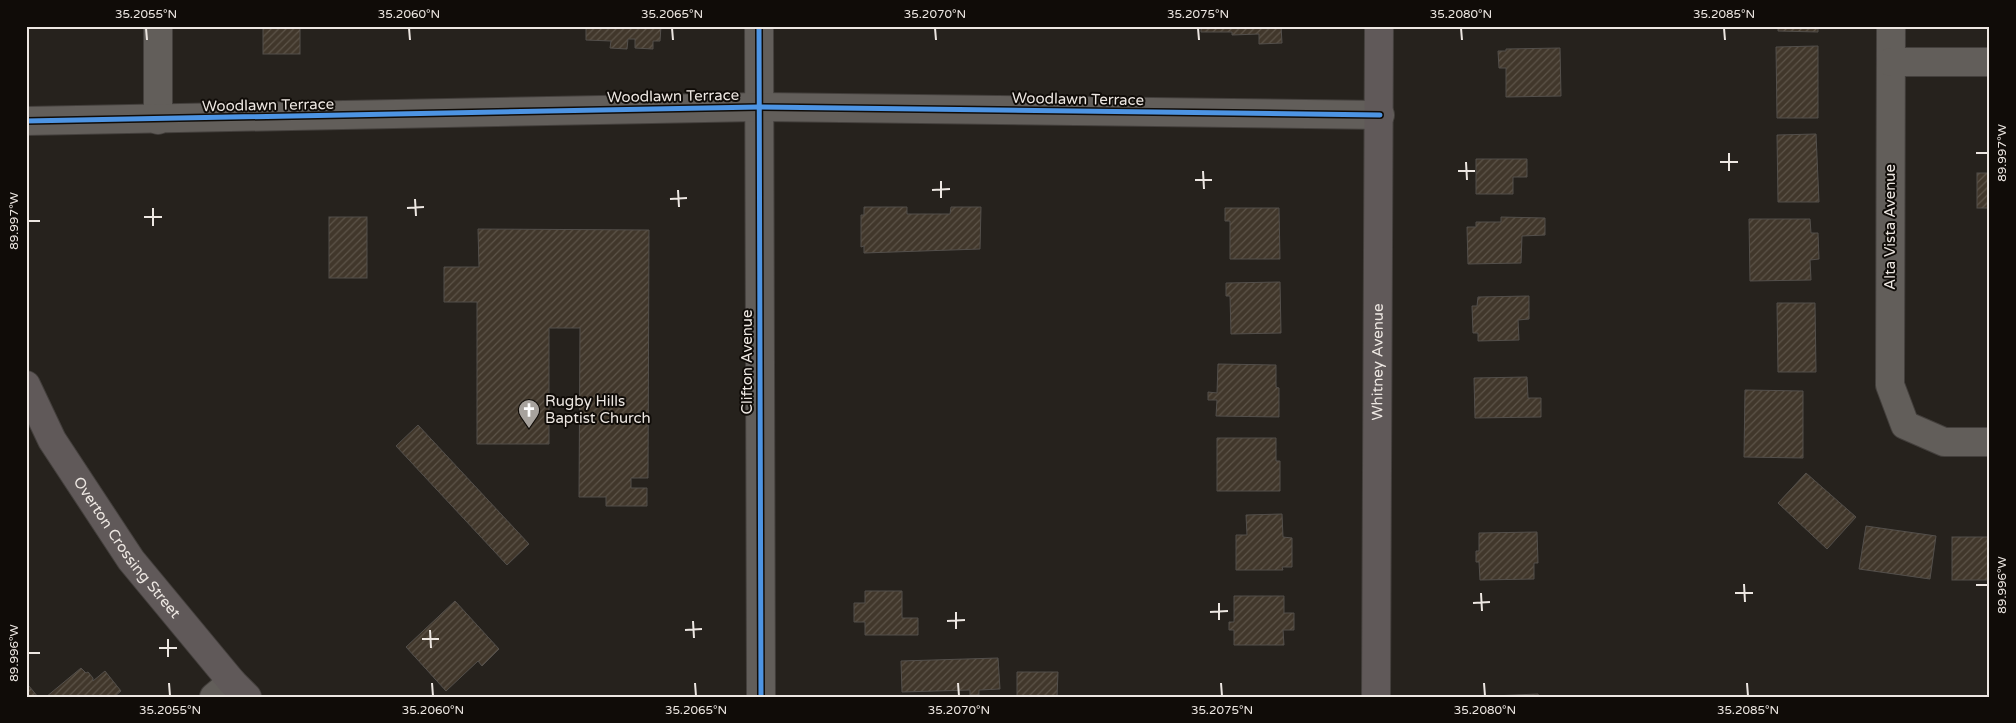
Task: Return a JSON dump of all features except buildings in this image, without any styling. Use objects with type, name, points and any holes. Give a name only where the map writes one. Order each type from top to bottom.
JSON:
[{"type":"main road","name":"Whitney Avenue","points":[[1376,697],[1379,26]]},
{"type":"main road","name":"Overton Crossing Street","points":[[26,385],[52,440],[131,560],[231,692]]},
{"type":"street","points":[[158,26],[158,120]]},
{"type":"street","name":"Clifton Avenue","points":[[759,26],[761,697]]},
{"type":"street","name":"Alta Vista Avenue","points":[[1891,26],[1890,386],[1905,425],[1944,442],[1990,442]]},
{"type":"street","points":[[1891,62],[1990,62]]},
{"type":"street","name":"Woodlawn Terrace","points":[[26,121],[158,120],[758,107],[1380,115]]},
{"type":"cycle path","points":[[759,26],[761,697]]},
{"type":"cycle path","points":[[26,121],[758,107],[1380,115]]},
{"type":"place","name":"Rugby Hills Baptist Church","points":[[529,429]]}]
